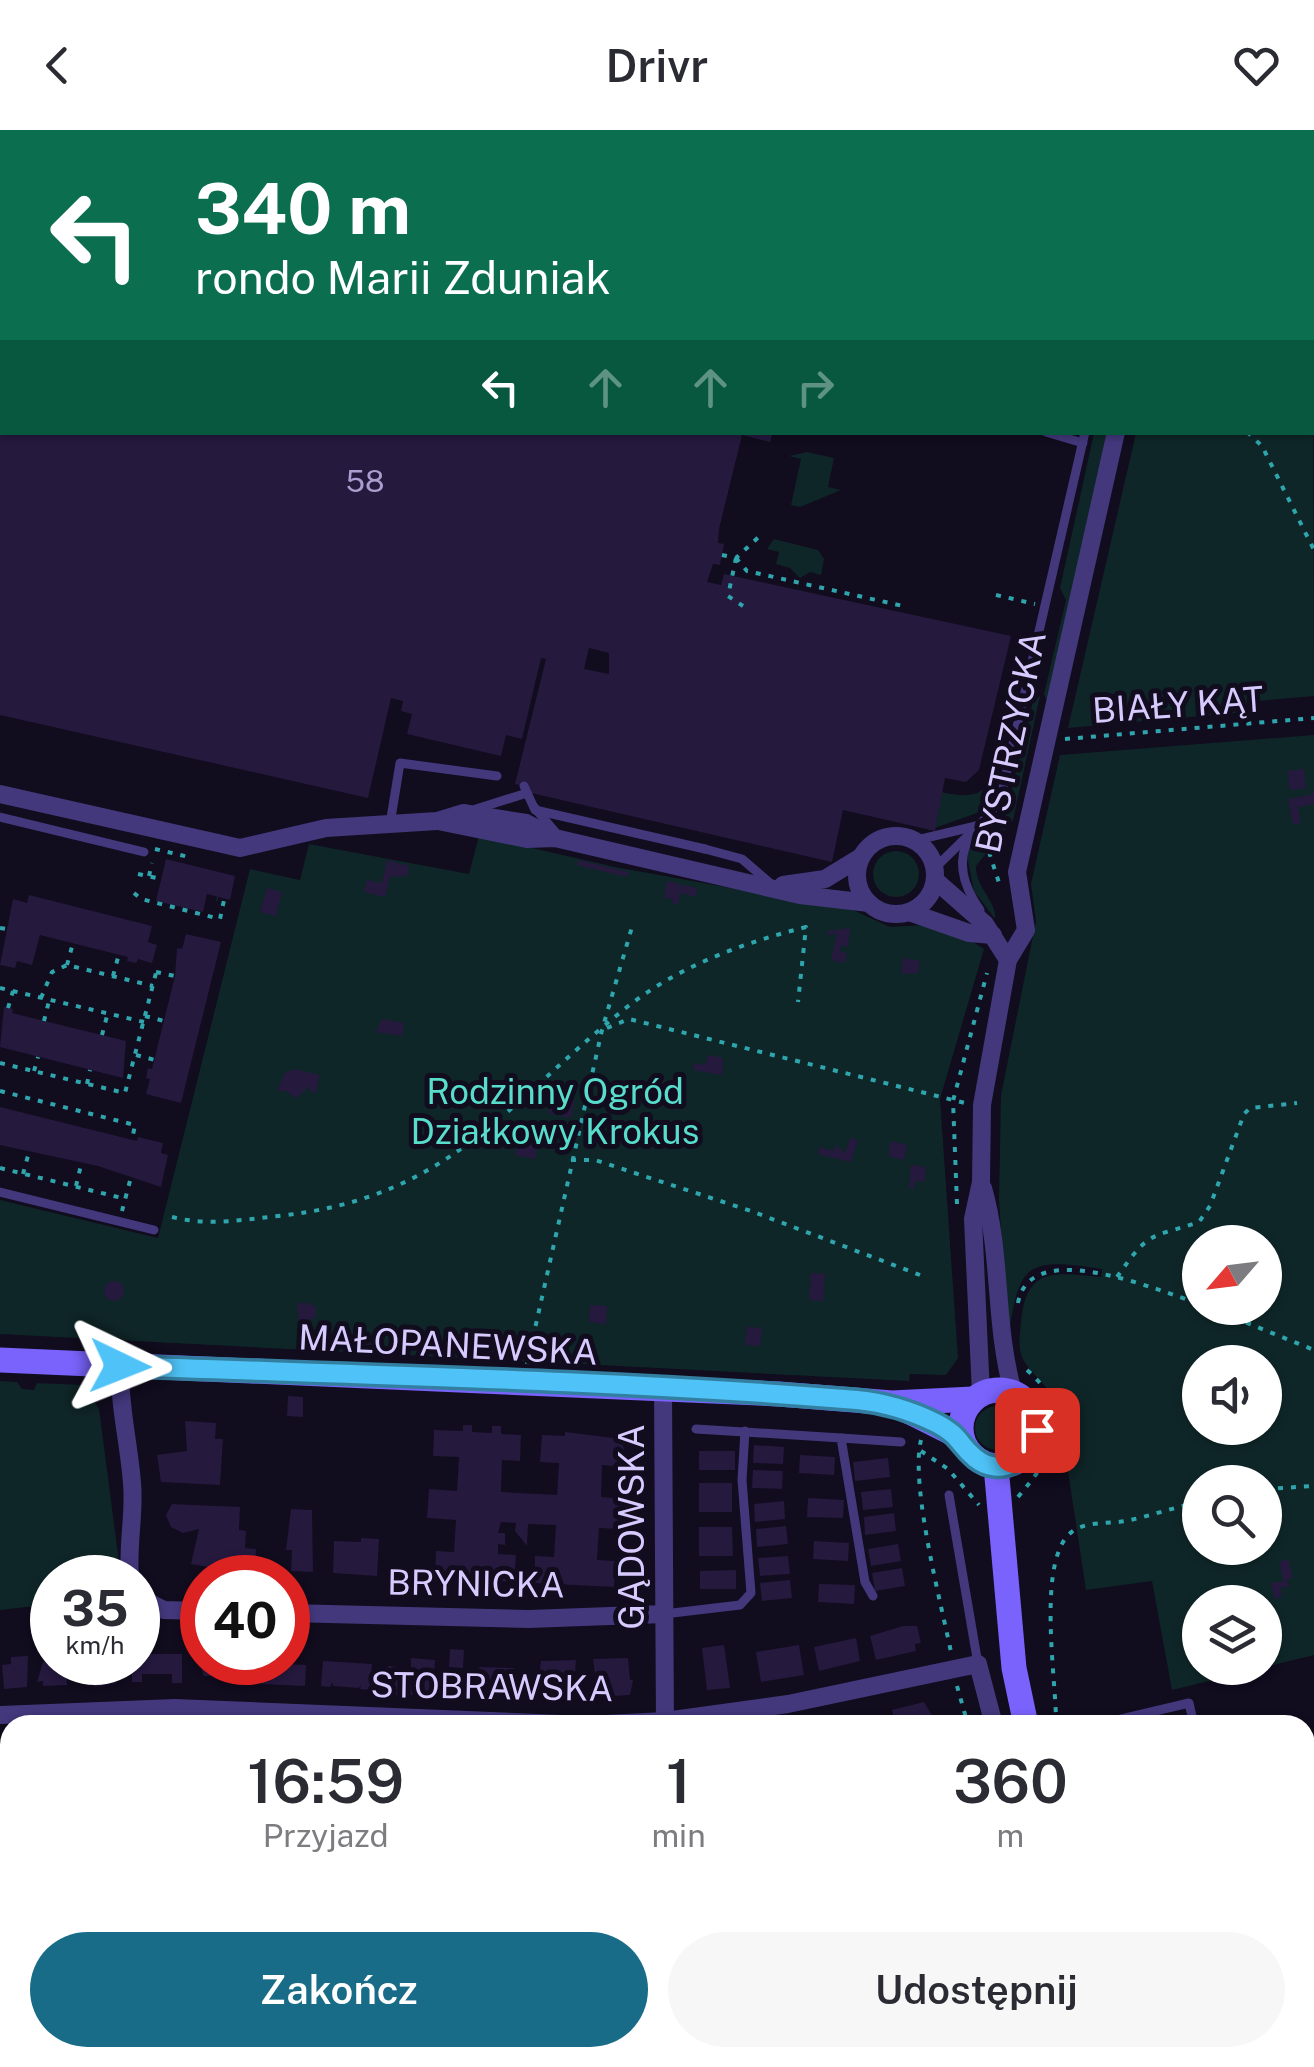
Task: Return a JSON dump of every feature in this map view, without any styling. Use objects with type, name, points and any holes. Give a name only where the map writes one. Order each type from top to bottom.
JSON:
[{"type":"street","name":"BYSTRZYCKA","points":[[977,1396],[974,1220],[981,1182],[982,1105],[1008,960],[1026,930],[1017,872],[1115,435]]},
{"type":"street","points":[[0,794],[240,848],[326,828],[437,821],[464,812],[526,823],[559,839]]},
{"type":"street","points":[[437,821],[527,839],[559,839],[800,895],[869,903],[883,912],[909,912],[969,932],[989,930]]},
{"type":"street","points":[[773,886],[825,878],[860,857],[878,839],[904,836],[917,840],[935,874],[989,930],[1008,960]]},
{"type":"street","points":[[860,857],[857,881],[869,903]]},
{"type":"street","points":[[909,912],[926,900],[935,874]]},
{"type":"street","name":"BYSTRZYCKA","points":[[981,1182],[991,1217],[1001,1349],[1013,1392]]},
{"type":"street","name":"MAŁOPANEWSKA","points":[[0,1360],[892,1403],[977,1396]]},
{"type":"street","points":[[120,1366],[120,1402],[133,1487],[128,1555]]},
{"type":"street","name":"GĄDOWSKA","points":[[664,1390],[665,1715]]},
{"type":"street","points":[[1013,1392],[1024,1398],[1036,1418],[1035,1442],[1020,1460],[996,1466],[975,1458],[962,1438],[962,1417],[977,1396],[1013,1392]]},
{"type":"street","name":"MAŁOPANEWSKA","points":[[892,1403],[962,1438]]},
{"type":"street","points":[[996,1466],[1014,1668],[1024,1715]]},
{"type":"street","name":"BRYNICKA","points":[[310,1614],[530,1619],[664,1614]]},
{"type":"street","points":[[978,1664],[991,1715]]},
{"type":"street","name":"STOBRAWSKA","points":[[717,1715],[978,1664]]},
{"type":"street","name":"STOBRAWSKA","points":[[122,1715],[175,1708],[304,1715]]},
{"type":"lane","points":[[935,874],[1001,796],[1084,438]]},
{"type":"lane","points":[[390,824],[400,764],[498,776]]},
{"type":"lane","points":[[464,812],[519,799],[525,788]]},
{"type":"lane","points":[[525,788],[559,839]]},
{"type":"lane","points":[[525,788],[535,810],[742,859],[773,886]]},
{"type":"lane","points":[[0,817],[144,852]]},
{"type":"lane","points":[[917,840],[976,826]]},
{"type":"lane","points":[[976,826],[962,850],[962,867],[964,883],[989,930]]},
{"type":"lane","points":[[0,1192],[154,1230]]},
{"type":"lane","points":[[696,1430],[903,1445]]},
{"type":"lane","points":[[664,1614],[740,1605],[751,1594],[742,1480],[744,1431]]},
{"type":"lane","points":[[841,1438],[865,1582],[873,1596]]},
{"type":"lane","points":[[949,1496],[978,1664]]},
{"type":"lane","points":[[1140,1715],[1189,1704],[1192,1715]]},
{"type":"path","points":[[1251,435],[1262,446],[1314,550]]},
{"type":"path","points":[[744,606],[728,596],[736,558],[763,533]]},
{"type":"path","points":[[722,555],[736,558],[747,571],[903,606]]},
{"type":"path","points":[[996,595],[1020,600]]},
{"type":"path","name":"BIAŁY KĄT","points":[[1045,740],[1314,718]]},
{"type":"path","points":[[148,876],[155,849],[189,857]]},
{"type":"path","points":[[989,852],[1004,895]]},
{"type":"path","points":[[138,874],[161,880]]},
{"type":"path","points":[[134,893],[141,899],[220,919],[224,900],[218,899]]},
{"type":"path","points":[[526,1383],[540,1288],[602,1030],[632,927]]},
{"type":"path","points":[[172,1217],[222,1222],[324,1211],[389,1192],[445,1164],[502,1121],[630,1006],[718,955],[752,940],[806,927],[798,1002]]},
{"type":"path","points":[[67,965],[73,943]]},
{"type":"path","points":[[113,976],[119,954]]},
{"type":"path","points":[[40,998],[52,972],[67,965],[153,986]]},
{"type":"path","points":[[0,1063],[125,1093],[157,971],[175,976]]},
{"type":"path","points":[[0,988],[107,1013],[164,1021]]},
{"type":"path","points":[[8,1008],[13,991]]},
{"type":"path","points":[[44,1021],[49,1000]]},
{"type":"path","points":[[102,1035],[107,1013]]},
{"type":"path","points":[[602,1030],[629,1019],[940,1099],[982,1105]]},
{"type":"path","points":[[136,1054],[154,1060]]},
{"type":"path","points":[[34,1072],[38,1057]]},
{"type":"path","points":[[87,1084],[90,1070]]},
{"type":"path","points":[[0,1091],[136,1125],[132,1140]]},
{"type":"path","points":[[1117,1277],[1142,1240],[1158,1231],[1199,1222],[1210,1206],[1244,1114],[1250,1108],[1298,1104]]},
{"type":"path","points":[[23,1174],[29,1152]]},
{"type":"path","points":[[571,1160],[595,1160],[751,1211],[920,1275]]},
{"type":"path","points":[[76,1186],[81,1165]]},
{"type":"path","points":[[0,1168],[126,1199],[131,1177]]},
{"type":"path","points":[[1017,1315],[1025,1284],[1046,1269],[1117,1277],[1182,1298]]},
{"type":"path","points":[[1260,1325],[1314,1350]]},
{"type":"path","points":[[1018,1508],[1018,1497],[1052,1457],[1056,1423],[1046,1389],[1023,1366]]},
{"type":"path","points":[[922,1436],[918,1450],[931,1556],[966,1715]]},
{"type":"path","points":[[903,1445],[948,1469],[987,1509]]},
{"type":"path","points":[[1282,1488],[1314,1486]]},
{"type":"path","points":[[1056,1715],[1052,1606],[1059,1548],[1071,1532],[1088,1525],[1182,1507]]},
{"type":"green space","points":[[1094,435],[1111,435],[1047,702],[1044,694],[1066,600],[1060,588]]},
{"type":"green space","points":[[1136,435],[1313,435],[1314,696],[1257,701],[1257,711],[1068,728]]},
{"type":"green space","points":[[807,452],[834,458],[828,487],[841,490],[800,507],[791,505],[801,459],[789,456]]},
{"type":"green space","points":[[774,539],[818,550],[824,559],[821,575],[810,572],[800,578],[790,568],[776,564],[779,552],[767,549]]},
{"type":"green space","points":[[1033,609],[990,798],[977,813],[935,828],[941,792],[971,795],[994,777]]},
{"type":"green space","points":[[1040,696],[1013,820],[976,866],[995,919],[974,891],[967,856],[976,837],[1007,809],[1033,701]]},
{"type":"green space","points":[[1314,735],[1314,1655],[1282,1663],[1282,1585],[1182,1585],[1182,1685],[1192,1685],[1172,1690],[1152,1581],[1086,1590],[1058,1405],[1024,1361],[1020,1337],[1024,1304],[1037,1282],[1057,1274],[1101,1277],[1102,1269],[1056,1264],[1030,1271],[1016,1295],[1008,1340],[999,1200],[1001,1095],[1036,921],[1031,884],[1060,755]]},
{"type":"green space","name":"Rodzinny Ogród Działkowy Krokus","points":[[479,836],[615,867],[853,910],[890,927],[925,925],[964,936],[984,949],[940,1099],[958,1358],[946,1375],[910,1374],[909,1381],[0,1334],[0,1200],[158,1238],[250,869],[300,880],[309,844],[469,874]]},
{"type":"green space","points":[[896,851],[912,858],[919,874],[912,890],[896,897],[880,890],[873,874],[880,858]]},
{"type":"green space","points":[[0,1381],[17,1382],[22,1389],[34,1390],[37,1383],[83,1385],[99,1409],[118,1555],[30,1555],[30,1607],[0,1610]]},
{"type":"green space","points":[[997,1406],[1013,1412],[1019,1428],[1013,1444],[997,1450],[981,1444],[975,1428],[981,1412]]},
{"type":"building","points":[[0,435],[742,435],[719,529],[718,543],[724,544],[720,565],[713,564],[707,582],[721,585],[724,574],[1011,636],[979,770],[966,782],[945,778],[935,831],[843,810],[832,862],[531,793],[529,787],[515,784],[546,659],[541,658],[522,739],[506,735],[501,756],[407,734],[412,714],[401,711],[403,701],[391,698],[368,798],[0,715]],"holes":[[[589,648],[609,653],[609,674],[584,669]]]},
{"type":"building","points":[[742,435],[772,435],[770,442]]},
{"type":"building","points":[[1304,769],[1306,788],[1290,790],[1287,771]]},
{"type":"building","points":[[1314,789],[1314,804],[1298,807],[1301,823],[1293,824],[1288,799],[1311,795]]},
{"type":"building","points":[[166,859],[235,876],[230,900],[207,894],[203,912],[156,901]]},
{"type":"building","points":[[387,860],[409,866],[407,876],[390,877],[385,897],[364,892],[367,880],[382,883]]},
{"type":"building","points":[[578,860],[629,872],[627,877],[577,865]]},
{"type":"building","points":[[667,881],[681,884],[680,889],[683,885],[697,888],[696,897],[680,893],[678,905],[672,903],[673,899],[664,898]]},
{"type":"building","points":[[267,888],[282,892],[276,916],[260,912]]},
{"type":"building","points":[[29,895],[152,926],[148,942],[157,945],[152,963],[127,961],[128,957],[40,935],[32,965],[17,961],[15,968],[0,965],[13,899],[27,903]]},
{"type":"building","points":[[850,928],[848,947],[842,945],[840,952],[847,953],[845,963],[831,960],[837,934],[828,935],[828,931]]},
{"type":"building","points":[[186,934],[221,942],[181,1103],[146,1094],[150,1079],[146,1078],[148,1068],[152,1069],[175,976],[177,948],[182,949]]},
{"type":"building","points":[[903,958],[920,961],[918,973],[901,974]]},
{"type":"building","points":[[4,1007],[13,1009],[12,1013],[126,1041],[123,1078],[0,1047]]},
{"type":"building","points":[[382,1019],[404,1023],[402,1036],[376,1032]]},
{"type":"building","points":[[708,1055],[723,1058],[722,1075],[693,1070],[694,1063],[706,1065]]},
{"type":"building","points":[[294,1069],[319,1075],[316,1093],[309,1091],[310,1086],[296,1098],[286,1091],[277,1091],[285,1073]]},
{"type":"building","points":[[552,1094],[575,1099],[571,1118],[548,1113]]},
{"type":"building","points":[[0,1107],[137,1141],[138,1137],[163,1143],[161,1153],[168,1155],[161,1187],[98,1166],[0,1145]]},
{"type":"building","points":[[639,1121],[649,1131],[639,1141],[629,1131]]},
{"type":"building","points":[[528,1131],[540,1133],[535,1159],[515,1155],[518,1139],[526,1141]]},
{"type":"building","points":[[850,1138],[858,1140],[851,1162],[818,1154],[820,1147],[834,1151],[836,1145],[845,1153]]},
{"type":"building","points":[[891,1141],[907,1145],[904,1160],[888,1156]]},
{"type":"building","points":[[911,1165],[926,1167],[924,1182],[915,1181],[914,1189],[909,1188]]},
{"type":"building","points":[[811,1273],[825,1274],[823,1301],[809,1300]]},
{"type":"building","points":[[114,1281],[124,1291],[114,1301],[104,1291]]},
{"type":"building","points":[[306,1302],[316,1307],[316,1318],[311,1318],[311,1326],[300,1326],[297,1303],[305,1303],[306,1309]]},
{"type":"building","points":[[590,1305],[607,1306],[606,1324],[589,1322]]},
{"type":"building","points":[[747,1327],[762,1328],[760,1346],[745,1345]]},
{"type":"building","points":[[288,1396],[303,1397],[303,1417],[287,1416]]},
{"type":"building","points":[[185,1421],[216,1423],[215,1439],[223,1439],[220,1485],[161,1482],[157,1455],[187,1451]]},
{"type":"building","points":[[463,1425],[472,1425],[472,1432],[492,1433],[492,1426],[501,1426],[501,1434],[521,1435],[520,1461],[502,1460],[501,1492],[557,1495],[559,1463],[540,1462],[542,1435],[565,1436],[565,1432],[622,1439],[627,1467],[602,1465],[601,1497],[641,1500],[638,1530],[599,1528],[597,1560],[616,1561],[614,1587],[535,1583],[535,1556],[554,1557],[556,1525],[528,1524],[527,1546],[515,1531],[516,1523],[501,1522],[498,1533],[505,1533],[505,1545],[498,1544],[498,1554],[516,1555],[514,1582],[435,1578],[436,1551],[454,1552],[456,1520],[427,1518],[429,1489],[457,1491],[459,1457],[433,1456],[434,1430],[463,1431]]},
{"type":"building","points":[[754,1445],[784,1447],[783,1464],[753,1463]]},
{"type":"building","points":[[699,1451],[735,1451],[735,1470],[699,1470]]},
{"type":"building","points":[[800,1455],[835,1457],[834,1475],[799,1473]]},
{"type":"building","points":[[888,1458],[890,1477],[855,1481],[853,1462]]},
{"type":"building","points":[[753,1470],[783,1471],[782,1489],[752,1488]]},
{"type":"building","points":[[699,1483],[732,1483],[732,1512],[699,1512]]},
{"type":"building","points":[[891,1489],[893,1507],[863,1510],[861,1492]]},
{"type":"building","points":[[808,1498],[844,1500],[843,1518],[807,1517]]},
{"type":"building","points":[[784,1501],[785,1519],[755,1522],[754,1504]]},
{"type":"building","points":[[172,1504],[240,1507],[239,1530],[246,1531],[245,1548],[256,1549],[256,1555],[193,1555],[199,1529],[183,1533],[171,1527],[166,1515]]},
{"type":"building","points":[[291,1509],[312,1510],[313,1572],[310,1555],[292,1555],[292,1550],[286,1550]]},
{"type":"building","points":[[894,1513],[896,1531],[865,1535],[864,1517]]},
{"type":"building","points":[[786,1526],[788,1544],[757,1547],[756,1529]]},
{"type":"building","points":[[699,1527],[732,1527],[733,1556],[699,1556]]},
{"type":"building","points":[[361,1538],[379,1539],[377,1576],[333,1573],[334,1541],[361,1542]]},
{"type":"building","points":[[814,1541],[849,1543],[848,1561],[813,1559]]},
{"type":"building","points":[[898,1544],[901,1561],[871,1566],[868,1549]]},
{"type":"building","points":[[788,1556],[790,1574],[760,1576],[758,1558]]},
{"type":"building","points":[[1288,1559],[1293,1578],[1287,1579],[1289,1588],[1272,1585],[1284,1581],[1282,1561]]},
{"type":"building","points":[[902,1568],[905,1586],[875,1591],[872,1573]]},
{"type":"building","points":[[736,1570],[736,1589],[700,1589],[700,1571]]},
{"type":"building","points":[[790,1580],[792,1598],[762,1601],[760,1583]]},
{"type":"building","points":[[819,1584],[855,1585],[854,1604],[818,1602]]},
{"type":"building","points":[[917,1626],[921,1643],[915,1644],[916,1651],[876,1660],[870,1636]]},
{"type":"building","points":[[856,1638],[860,1661],[819,1671],[814,1647]]},
{"type":"building","points":[[724,1645],[730,1688],[707,1690],[702,1648]]},
{"type":"building","points":[[799,1645],[804,1675],[761,1682],[756,1652]]},
{"type":"building","points":[[450,1649],[464,1650],[463,1668],[449,1667]]},
{"type":"building","points":[[160,1654],[180,1654],[180,1683],[172,1683],[172,1674],[160,1674]]},
{"type":"building","points":[[28,1656],[27,1687],[4,1689],[2,1665],[11,1664],[11,1657]]},
{"type":"building","points":[[411,1658],[435,1660],[432,1696],[426,1695],[426,1700],[419,1699],[420,1695],[385,1695],[388,1666],[411,1668]]},
{"type":"building","points":[[628,1658],[633,1680],[630,1695],[598,1697],[593,1659]]},
{"type":"building","points":[[576,1660],[573,1698],[541,1698],[537,1691],[541,1661]]},
{"type":"building","points":[[323,1661],[372,1664],[370,1690],[360,1689],[361,1684],[359,1688],[333,1686],[333,1682],[330,1687],[321,1686]]},
{"type":"building","points":[[514,1668],[517,1695],[481,1697],[477,1669]]},
{"type":"building","points":[[924,1702],[932,1715],[893,1715],[892,1710]]},
{"type":"route","points":[[120,1366],[779,1394],[892,1403],[962,1438],[975,1458],[996,1466],[1020,1460],[1035,1442],[1037,1430]]}]
